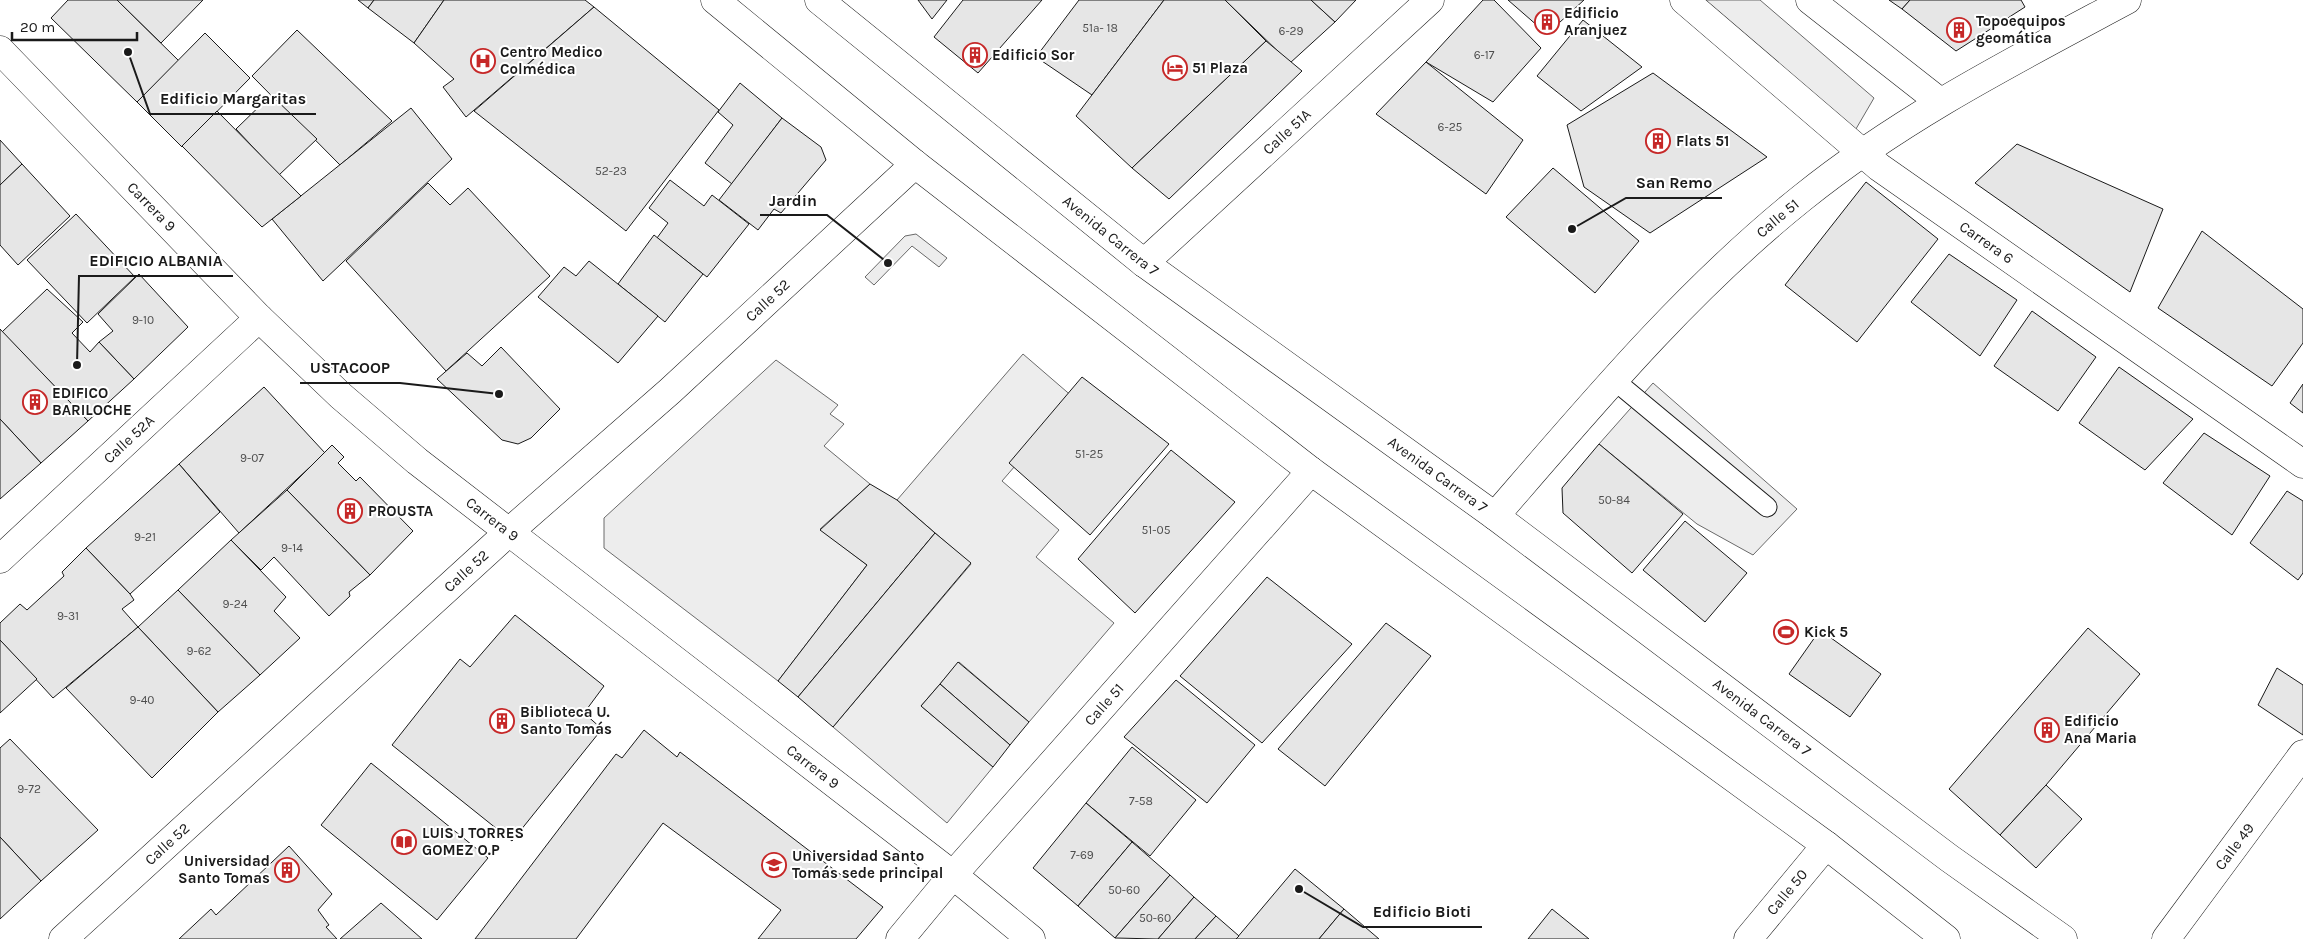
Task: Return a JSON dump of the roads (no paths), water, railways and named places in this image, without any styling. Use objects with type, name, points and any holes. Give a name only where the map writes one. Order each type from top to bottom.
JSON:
[{"type":"street","points":[[715,0],[915,164],[1311,471],[1826,845],[1946,939]]},
{"type":"street","name":"Avenida Carrera 7","points":[[819,0],[1144,263],[1495,516],[1949,858],[2063,939]]},
{"type":"street","name":"Calle 51A","points":[[1144,263],[1430,0]]},
{"type":"street","name":"Carrera 6","points":[[1684,0],[1862,153],[2303,464]]},
{"type":"street","points":[[1810,0],[1940,102]]},
{"type":"street","name":"Calle 51","points":[[1495,516],[1614,380],[1741,249],[1802,197],[1862,153],[1940,102],[2126,0]]},
{"type":"street","name":"Carrera 9","points":[[0,50],[258,318],[342,396],[417,461],[953,875],[1031,939]]},
{"type":"street","name":"Calle 52","points":[[63,939],[510,532],[676,386],[915,164]]},
{"type":"street","name":"Calle 52A","points":[[0,558],[258,318]]},
{"type":"street","name":"Calle 51","points":[[900,939],[953,875],[1311,471]]},
{"type":"street","name":"Calle 49","points":[[2166,939],[2303,754]]},
{"type":"street","name":"Calle 50","points":[[1748,939],[1826,845]]},
{"type":"lane","points":[[1614,380],[1767,507]]},
{"type":"place","name":"Edificio Aranjuez","points":[[1547,22]]},
{"type":"place","name":"Topoequipos geomática","points":[[1959,30]]},
{"type":"place","name":"Edificio Margaritas","points":[[128,52]]},
{"type":"place","name":"Edificio Sor","points":[[975,55]]},
{"type":"place","name":"Centro Medico Colmédica","points":[[483,61]]},
{"type":"place","name":"51 Plaza","points":[[1175,68]]},
{"type":"place","name":"Flats 51","points":[[1658,141]]},
{"type":"place","name":"San Remo","points":[[1572,229]]},
{"type":"place","name":"Jardin","points":[[888,263]]},
{"type":"place","name":"EDIFICIO ALBANIA","points":[[77,365]]},
{"type":"place","name":"USTACOOP","points":[[499,394]]},
{"type":"place","name":"EDIFICO BARILOCHE","points":[[35,402]]},
{"type":"place","name":"PROUSTA","points":[[350,511]]},
{"type":"place","name":"Kick 5","points":[[1786,632]]},
{"type":"place","name":"Biblioteca U. Santo Tomás","points":[[502,721]]},
{"type":"place","name":"Edificio Ana Maria","points":[[2047,730]]},
{"type":"place","name":"LUIS J TORRES GOMEZ O.P","points":[[404,842]]},
{"type":"place","name":"Universidad Santo Tomás sede principal","points":[[774,865]]},
{"type":"place","name":"Universidad Santo Tomas","points":[[287,870]]},
{"type":"place","name":"Edificio Bioti","points":[[1299,889]]}]
